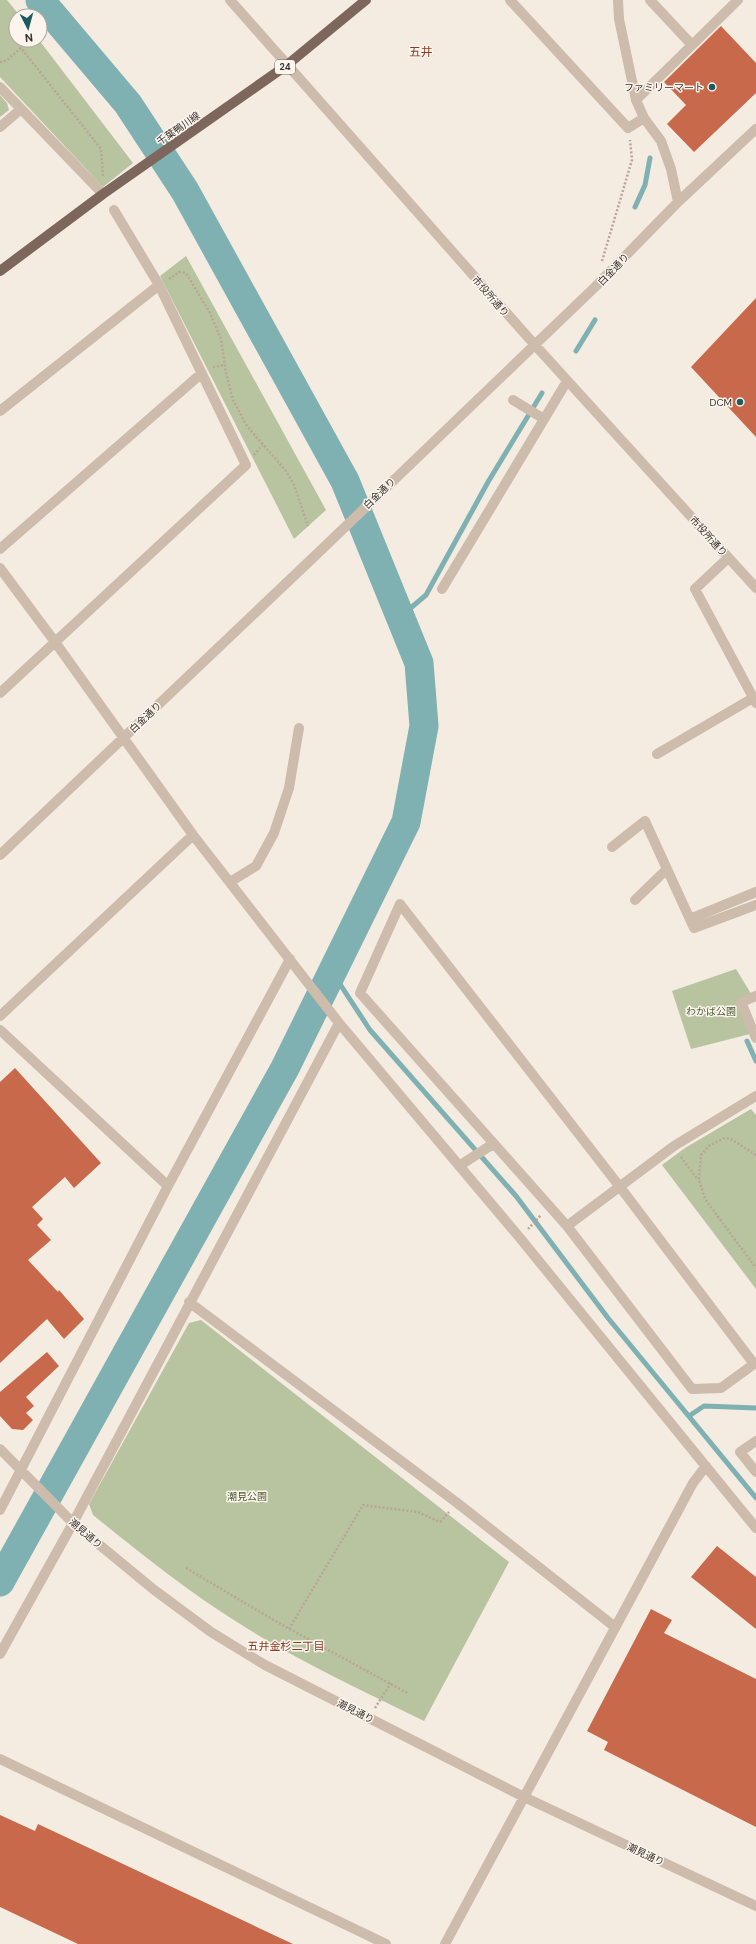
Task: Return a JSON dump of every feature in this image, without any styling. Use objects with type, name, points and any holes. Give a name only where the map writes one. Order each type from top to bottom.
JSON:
[{"type":"main road","name":"千葉鴨川線","points":[[0,271],[103,194],[200,128],[287,65],[366,0]]},
{"type":"street","name":"市役所通り","points":[[230,0],[566,381],[756,588]]},
{"type":"street","points":[[510,0],[628,128],[644,118]]},
{"type":"street","points":[[618,0],[619,19],[636,100],[644,118],[661,141],[671,169],[678,202]]},
{"type":"street","points":[[650,0],[692,45]]},
{"type":"street","points":[[636,100],[738,0]]},
{"type":"street","points":[[0,87],[103,194]]},
{"type":"street","points":[[0,127],[21,109]]},
{"type":"street","name":"白金通り","points":[[0,855],[595,287],[678,202],[756,129]]},
{"type":"street","points":[[0,693],[246,464],[159,285],[114,210]]},
{"type":"street","points":[[0,411],[159,285]]},
{"type":"street","points":[[0,549],[202,373]]},
{"type":"street","points":[[442,589],[566,381]]},
{"type":"street","points":[[513,400],[544,419]]},
{"type":"street","points":[[657,754],[755,700],[695,589],[728,558]]},
{"type":"street","points":[[0,568],[124,737],[193,835],[339,1023],[520,1238],[756,1528]]},
{"type":"street","points":[[230,882],[256,866],[274,832],[289,788],[299,728]]},
{"type":"street","points":[[612,847],[644,821],[694,928],[756,905]]},
{"type":"street","points":[[0,1016],[193,835]]},
{"type":"street","points":[[635,900],[667,869]]},
{"type":"street","points":[[690,919],[756,892]]},
{"type":"street","points":[[400,904],[620,1187],[754,1364],[721,1388],[692,1389],[567,1226],[548,1207],[493,1144],[360,993],[400,904]]},
{"type":"street","points":[[0,1510],[168,1186],[290,959]]},
{"type":"street","points":[[756,996],[741,1002],[756,1038]]},
{"type":"street","points":[[0,1654],[73,1523],[189,1302],[339,1023]]},
{"type":"street","points":[[0,1030],[168,1186]]},
{"type":"street","points":[[567,1226],[674,1146],[756,1096]]},
{"type":"street","points":[[459,1166],[493,1144]]},
{"type":"street","points":[[189,1302],[456,1502],[615,1627]]},
{"type":"street","points":[[756,1441],[740,1452],[756,1472]]},
{"type":"street","name":"潮見通り","points":[[0,1449],[73,1523],[153,1589],[211,1632],[265,1665],[524,1798],[756,1906]]},
{"type":"street","points":[[445,1944],[693,1483],[706,1466]]},
{"type":"street","points":[[0,1759],[386,1944]]},
{"type":"path","points":[[0,62],[6,61],[21,48],[102,149],[103,179]]},
{"type":"path","points":[[601,266],[632,160],[628,128]]},
{"type":"path","points":[[159,285],[179,272],[186,273],[210,313],[221,339],[226,373],[233,400],[247,426],[262,445],[277,460],[288,476],[301,503],[308,526]]},
{"type":"path","points":[[699,1180],[701,1155],[710,1145],[725,1138],[731,1139],[756,1155]]},
{"type":"path","points":[[674,1146],[699,1180],[705,1199],[756,1268]]},
{"type":"path","points":[[520,1238],[548,1207]]},
{"type":"path","points":[[289,1628],[362,1505],[418,1512],[440,1522],[456,1502]]},
{"type":"path","points":[[186,1568],[289,1628],[409,1694]]},
{"type":"path","points":[[370,1718],[391,1683]]},
{"type":"green space","points":[[0,0],[7,0],[14,8],[8,8],[8,48],[45,48],[133,163],[103,187],[0,77]]},
{"type":"green space","points":[[0,95],[7,103],[9,110],[0,117]]},
{"type":"green space","points":[[186,256],[326,510],[294,539],[160,276]]},
{"type":"green space","name":"わかば公園","points":[[736,969],[753,997],[741,1002],[754,1033],[691,1049],[672,991]]},
{"type":"green space","points":[[751,1109],[756,1115],[756,1289],[662,1165],[685,1148]]},
{"type":"green space","name":"潮見公園","points":[[201,1320],[509,1562],[424,1721],[305,1662],[259,1636],[181,1584],[93,1515],[89,1504],[189,1323]]},
{"type":"building","name":"ファミリーマート","points":[[721,26],[756,63],[756,93],[694,152],[667,124],[686,105],[664,82]]},
{"type":"building","name":"DCM","points":[[756,298],[756,437],[691,367]]},
{"type":"building","points":[[15,1068],[101,1163],[74,1188],[65,1177],[32,1207],[43,1219],[37,1225],[51,1240],[28,1260],[58,1292],[59,1290],[84,1319],[64,1339],[47,1319],[0,1363],[0,1082]]},
{"type":"building","points":[[47,1352],[59,1366],[26,1397],[34,1406],[26,1413],[33,1420],[23,1430],[12,1429],[0,1416],[0,1392]]},
{"type":"building","points":[[717,1546],[756,1577],[756,1629],[691,1577]]},
{"type":"building","points":[[651,1609],[672,1620],[664,1633],[756,1679],[756,1827],[604,1750],[608,1742],[587,1731]]},
{"type":"building","points":[[0,1815],[35,1831],[38,1824],[293,1944],[78,1944],[0,1907]]},
{"type":"waterway","points":[[0,1582],[285,1068],[406,822],[424,726],[419,663],[345,481],[185,191],[128,104],[40,0]]},
{"type":"waterway","points":[[635,207],[645,185],[650,158]]},
{"type":"waterway","points":[[576,351],[595,320]]},
{"type":"waterway","points":[[400,617],[426,595],[488,482],[542,393]]},
{"type":"waterway","points":[[332,972],[370,1030],[516,1196],[608,1318],[756,1498]]},
{"type":"waterway","points":[[747,1041],[756,1061]]},
{"type":"waterway","points":[[689,1416],[704,1406],[756,1408]]},
{"type":"place","name":"ファミリーマート","points":[[712,87]]},
{"type":"place","name":"DCM","points":[[740,402]]},
{"type":"district","name":"五井","points":[[421,52]]},
{"type":"district","name":"五井金杉二丁目","points":[[286,1646]]}]
